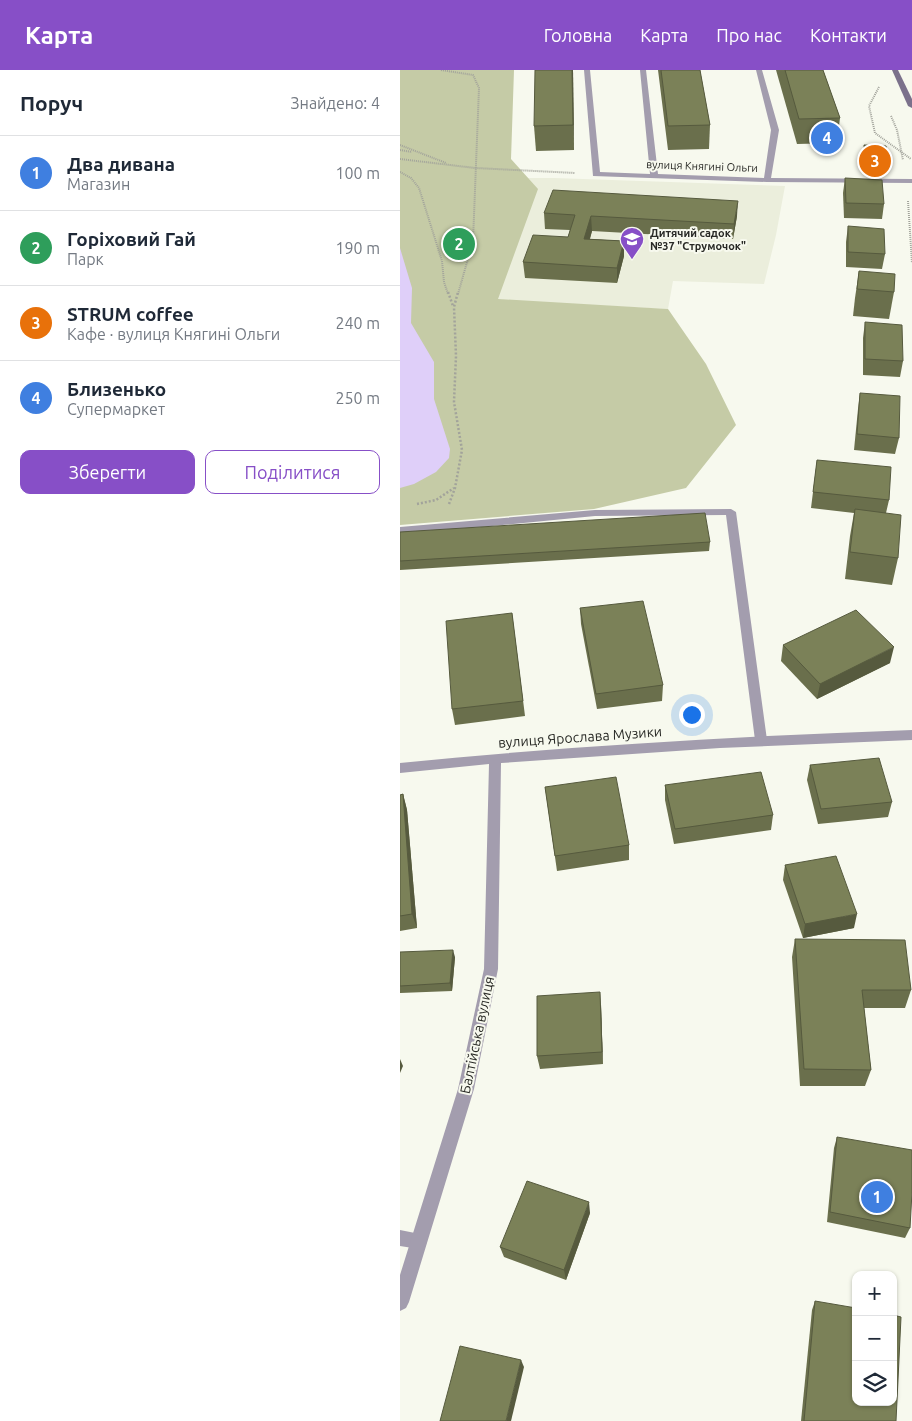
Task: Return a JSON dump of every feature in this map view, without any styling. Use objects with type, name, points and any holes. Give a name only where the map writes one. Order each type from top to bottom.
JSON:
[{"type":"main road","points":[[895,70],[912,106]]},
{"type":"street","points":[[587,70],[596,174]]},
{"type":"street","points":[[642,70],[654,176]]},
{"type":"street","points":[[760,70],[775,130],[766,180]]},
{"type":"street","name":"вулиця Княгині Ольги","points":[[596,174],[766,180],[909,181]]},
{"type":"street","points":[[400,531],[595,513],[731,512],[761,740]]},
{"type":"street","name":"вулиця Ярослава Музики","points":[[400,768],[495,758],[761,740],[912,735]]},
{"type":"street","name":"Балтійська вулиця","points":[[400,1302],[466,1089],[491,969],[495,758]]},
{"type":"street","points":[[400,1238],[419,1241]]},
{"type":"path","points":[[440,528],[455,488],[462,450],[454,402],[456,356],[454,307],[473,240],[479,88],[473,75],[441,70]]},
{"type":"path","points":[[883,95],[879,86],[869,106],[875,133],[912,160]]},
{"type":"path","points":[[890,113],[898,130],[901,152],[909,181],[912,263]]},
{"type":"path","points":[[400,145],[450,165]]},
{"type":"path","points":[[400,150],[420,153]]},
{"type":"path","points":[[400,159],[475,168],[596,174]]},
{"type":"path","points":[[400,172],[411,178],[420,188],[442,261],[444,282],[454,307]]},
{"type":"path","points":[[410,506],[436,500],[455,488]]},
{"type":"shaded area","name":"Дитячий садок №37 \"Струмочок\"","points":[[484,178],[554,178],[785,186],[764,284],[673,281],[668,309],[493,300]]},
{"type":"shaded area","points":[[400,248],[412,288],[411,323],[434,362],[434,399],[450,449],[449,458],[436,472],[414,484],[400,488]]},
{"type":"green space","points":[[400,70],[514,70],[511,159],[538,189],[498,299],[668,309],[706,364],[736,425],[686,488],[594,509],[400,525]]},
{"type":"building","points":[[535,70],[572,70],[573,125],[534,126]]},
{"type":"building","points":[[661,70],[700,70],[710,125],[668,126]]},
{"type":"building","points":[[785,70],[823,70],[840,118],[799,119]]},
{"type":"building","points":[[864,145],[886,146],[888,160],[866,159]]},
{"type":"building","points":[[845,178],[882,180],[884,204],[846,203]]},
{"type":"building","points":[[553,190],[738,201],[734,224],[591,216],[584,239],[624,241],[617,268],[523,262],[533,235],[568,237],[575,215],[544,213]]},
{"type":"building","points":[[848,226],[884,229],[885,254],[848,252]]},
{"type":"building","points":[[859,271],[895,274],[894,292],[857,289]]},
{"type":"building","points":[[865,322],[902,325],[903,361],[865,359]]},
{"type":"building","points":[[860,393],[900,396],[899,438],[857,434]]},
{"type":"building","points":[[817,460],[891,467],[889,500],[813,492]]},
{"type":"building","points":[[855,509],[901,515],[898,558],[850,552]]},
{"type":"building","points":[[705,513],[710,542],[400,561],[400,532]]},
{"type":"building","points":[[643,601],[663,685],[596,694],[580,608]]},
{"type":"building","points":[[856,610],[894,647],[820,684],[783,645]]},
{"type":"building","points":[[512,613],[523,701],[452,709],[446,621]]},
{"type":"building","points":[[879,758],[892,802],[821,809],[810,765]]},
{"type":"building","points":[[761,772],[773,815],[675,829],[665,785]]},
{"type":"building","points":[[616,777],[629,845],[555,856],[545,787]]},
{"type":"building","points":[[403,794],[412,914],[400,916],[400,795]]},
{"type":"building","points":[[836,856],[857,914],[805,924],[785,865]]},
{"type":"building","points":[[795,939],[905,940],[911,990],[862,990],[871,1070],[804,1069]]},
{"type":"building","points":[[453,950],[450,983],[400,986],[400,952]]},
{"type":"building","points":[[600,992],[602,1052],[537,1056],[537,996]]},
{"type":"building","points":[[837,1137],[912,1150],[910,1228],[830,1212]]},
{"type":"building","points":[[527,1181],[589,1202],[564,1270],[500,1247]]},
{"type":"building","points":[[815,1301],[852,1307],[852,1406],[897,1406],[896,1421],[804,1421]]},
{"type":"building","points":[[897,1316],[901,1317],[897,1400]]},
{"type":"building","points":[[460,1346],[521,1360],[506,1421],[440,1421]]},
{"type":"place","name":"Близенько","points":[[827,138]]},
{"type":"place","name":"STRUM coffee","points":[[875,161]]},
{"type":"place","name":"Горіховий Гай","points":[[459,244]]},
{"type":"place","name":"Дитячий садок №37 \"Струмочок\"","points":[[632,260]]},
{"type":"place","name":"Два дивана","points":[[877,1197]]}]
